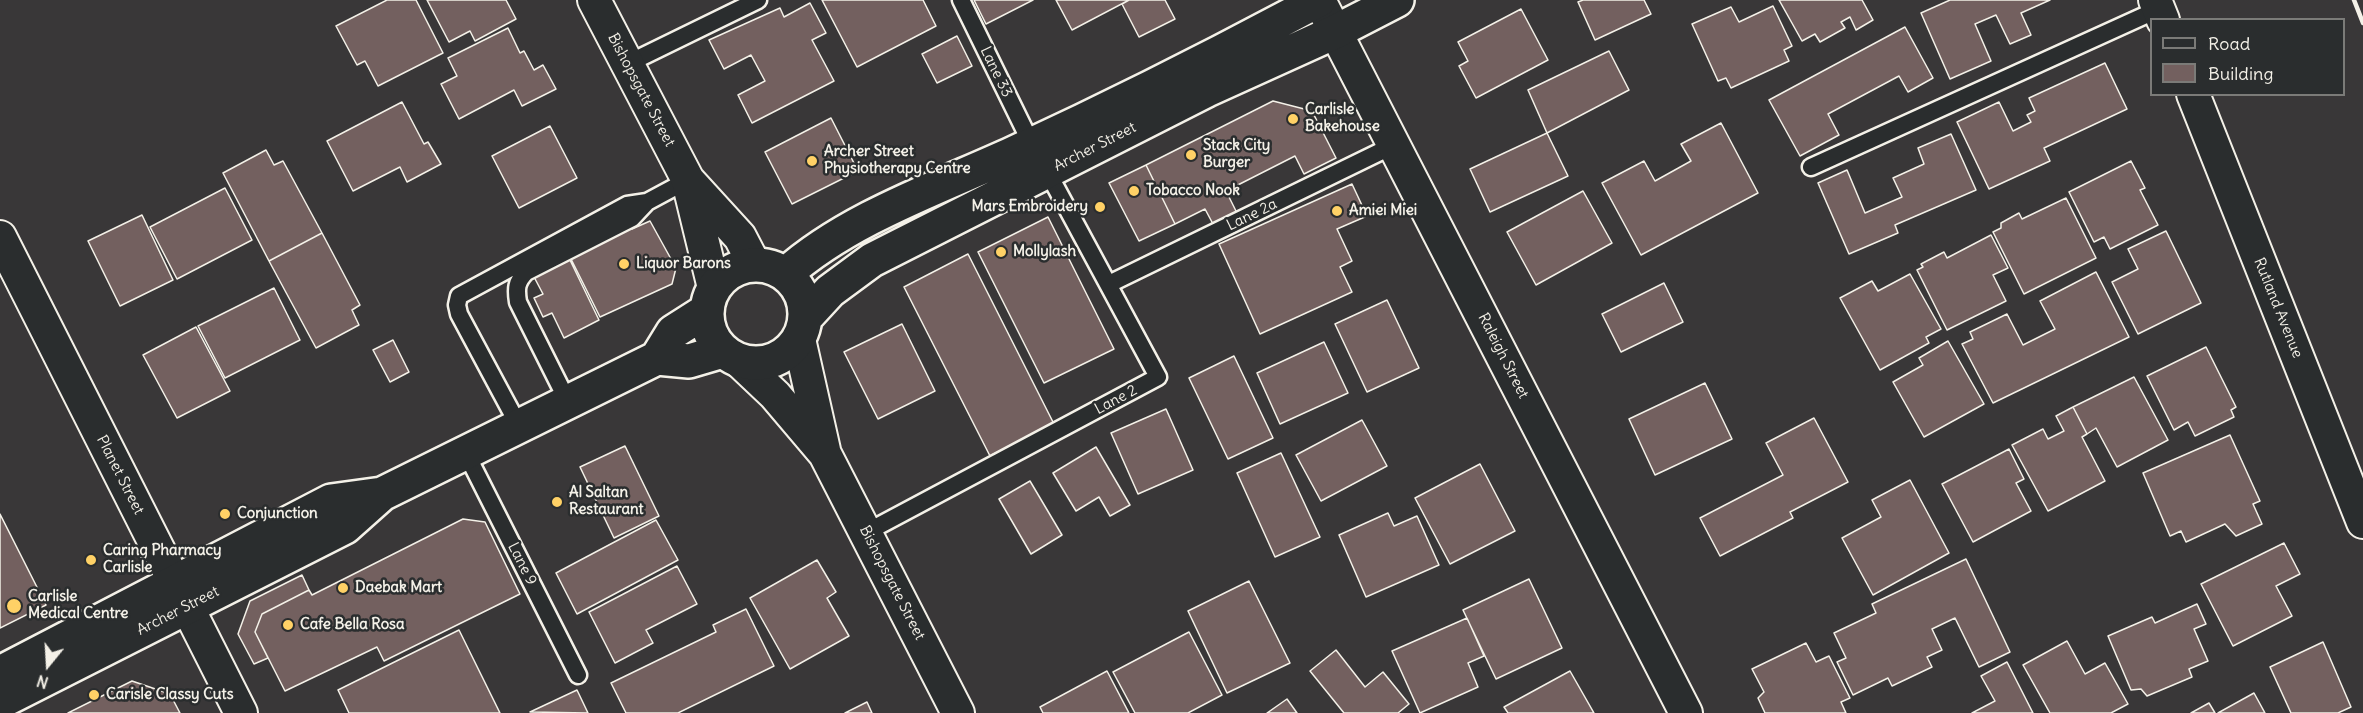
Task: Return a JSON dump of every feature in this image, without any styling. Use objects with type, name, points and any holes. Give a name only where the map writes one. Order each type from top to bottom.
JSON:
[{"type":"main road","name":"Archer Street","points":[[803,328],[830,291],[872,260],[1196,66],[1319,0]]},
{"type":"main road","name":"Archer Street","points":[[786,274],[810,252],[873,218],[1039,158],[1207,90],[1335,32],[1397,0]]},
{"type":"main road","points":[[754,264],[771,266],[786,274],[802,295],[803,328],[783,356],[761,363],[731,355],[689,361],[657,358],[673,332],[710,299],[731,271],[754,264]]},
{"type":"main road","points":[[710,299],[709,327],[714,340],[731,355]]},
{"type":"main road","name":"Archer Street","points":[[0,702],[181,595],[332,501],[382,494],[657,358]]},
{"type":"main road","name":"Archer Street","points":[[0,673],[181,595]]},
{"type":"street","name":"Bishopsgate Street","points":[[594,0],[688,180],[740,237],[754,264]]},
{"type":"street","name":"Raleigh Street","points":[[1319,0],[1686,713]]},
{"type":"street","name":"Rutland Avenue","points":[[2194,96],[2363,522]]},
{"type":"street","name":"Bishopsgate Street","points":[[688,180],[710,299]]},
{"type":"street","name":"Planet Street","points":[[0,237],[241,713]]},
{"type":"street","name":"Bishopsgate Street","points":[[803,328],[825,454]]},
{"type":"street","name":"Bishopsgate Street","points":[[731,355],[775,395],[825,454],[958,713]]},
{"type":"lane","points":[[627,64],[758,0]]},
{"type":"lane","name":"Lane 33","points":[[961,0],[1039,158]]},
{"type":"lane","points":[[1811,167],[2159,10]]},
{"type":"lane","name":"Lane 2a","points":[[1109,284],[1394,145]]},
{"type":"lane","name":"Lane 2","points":[[867,532],[1158,377],[1039,158]]},
{"type":"lane","points":[[568,402],[518,302],[516,291],[518,279],[526,272],[632,218],[647,202],[688,180]]},
{"type":"lane","points":[[519,426],[459,314],[457,305],[459,296],[627,205],[647,202]]},
{"type":"lane","name":"Lane 9","points":[[466,453],[578,675]]},
{"type":"building","points":[[387,0],[416,0],[443,53],[378,86],[365,61],[357,65],[336,26]]},
{"type":"building","points":[[427,0],[506,0],[516,19],[475,41],[470,31],[449,42]]},
{"type":"building","points":[[822,0],[923,0],[936,26],[857,67]]},
{"type":"building","points":[[974,0],[1033,0],[986,24]]},
{"type":"building","points":[[1056,0],[1129,0],[1072,30]]},
{"type":"building","points":[[1129,0],[1165,0],[1175,19],[1139,37],[1122,4]]},
{"type":"building","points":[[1583,0],[1644,0],[1651,14],[1595,40],[1578,2]]},
{"type":"building","points":[[1779,0],[1862,0],[1873,20],[1856,30],[1850,17],[1841,22],[1845,28],[1820,42],[1815,34],[1802,41]]},
{"type":"building","points":[[1950,0],[2050,0],[2021,13],[2031,35],[2010,44],[1996,15],[1975,24],[1991,61],[1950,79],[1921,13]]},
{"type":"building","points":[[810,3],[826,33],[812,40],[834,81],[752,123],[738,95],[765,81],[751,55],[724,69],[709,40],[780,8],[784,17]]},
{"type":"building","points":[[1773,6],[1792,46],[1784,50],[1789,61],[1731,88],[1726,78],[1718,81],[1692,24],[1731,7],[1739,22]]},
{"type":"building","points":[[1521,9],[1548,60],[1476,98],[1459,66],[1468,61],[1458,42]]},
{"type":"building","points":[[1905,27],[1933,78],[1908,92],[1899,76],[1828,114],[1839,135],[1800,156],[1769,100]]},
{"type":"building","points":[[508,28],[520,53],[524,51],[534,70],[543,65],[556,89],[522,106],[514,90],[459,119],[441,84],[457,76],[448,58]]},
{"type":"building","points":[[957,36],[972,66],[937,83],[922,54]]},
{"type":"building","points":[[1609,51],[1629,90],[1547,133],[1528,90]]},
{"type":"building","points":[[2105,63],[2127,109],[2044,148],[2050,161],[1989,189],[1957,122],[1999,102],[2013,131],[2031,122],[2027,115],[2035,111],[2029,98]]},
{"type":"building","points":[[1273,101],[1312,111],[1336,158],[1304,174],[1295,156],[1226,191],[1237,213],[1213,224],[1205,209],[1175,224],[1146,165]]},
{"type":"building","points":[[402,102],[424,144],[428,142],[441,164],[407,182],[400,167],[353,191],[327,141]]},
{"type":"building","name":"Archer Street Physiotherapy Centre","points":[[831,118],[858,171],[792,204],[765,152]]},
{"type":"building","points":[[1721,123],[1758,193],[1641,255],[1602,183],[1644,161],[1655,181],[1691,161],[1681,144]]},
{"type":"building","points":[[550,126],[577,178],[519,208],[492,156]]},
{"type":"building","points":[[1547,133],[1568,176],[1490,212],[1470,169]]},
{"type":"building","points":[[1951,134],[1976,190],[1895,225],[1898,233],[1849,254],[1818,183],[1847,170],[1865,213],[1902,197],[1893,178],[1924,164],[1918,148]]},
{"type":"building","points":[[266,150],[274,165],[283,161],[322,233],[269,261],[223,173]]},
{"type":"building","points":[[2131,161],[2145,188],[2140,190],[2158,225],[2110,249],[2104,237],[2094,242],[2069,192]]},
{"type":"building","points":[[1146,165],[1175,224],[1139,241],[1109,183]]},
{"type":"building","points":[[1352,184],[1367,216],[1337,229],[1352,261],[1340,267],[1352,292],[1260,334],[1219,244]]},
{"type":"building","points":[[225,188],[252,240],[177,279],[150,227]]},
{"type":"building","points":[[1583,191],[1612,243],[1536,285],[1507,232]]},
{"type":"building","points":[[2066,198],[2096,258],[2024,294],[1993,232],[2001,228],[2001,223],[2019,213],[2022,219]]},
{"type":"building","name":"Liquor Barons","points":[[620,205],[632,229],[650,221],[676,268],[672,284],[600,317],[559,235]]},
{"type":"building","points":[[142,215],[173,280],[120,306],[88,241]]},
{"type":"building","points":[[1048,217],[1114,349],[1044,383],[978,252]]},
{"type":"building","points":[[2166,231],[2201,303],[2138,334],[2112,282],[2138,269],[2128,249]]},
{"type":"building","points":[[322,233],[360,305],[352,310],[359,325],[316,348],[269,261]]},
{"type":"building","points":[[1991,235],[2008,268],[1993,275],[2006,301],[1947,330],[1917,270],[1923,267],[1921,264],[1944,252],[1947,258]]},
{"type":"building","points":[[968,254],[1054,424],[990,456],[904,287]]},
{"type":"building","points":[[569,258],[599,320],[564,338],[552,313],[543,317],[534,298],[543,294],[533,275]]},
{"type":"building","points":[[2096,272],[2129,337],[1993,403],[1962,344],[1973,339],[1970,332],[2007,314],[2023,345],[2055,329],[2040,301]]},
{"type":"building","points":[[1910,274],[1941,329],[1926,337],[1929,343],[1880,370],[1840,298],[1872,281],[1878,291]]},
{"type":"building","points":[[1664,283],[1683,322],[1621,352],[1602,314]]},
{"type":"building","points":[[274,288],[300,340],[225,378],[198,326]]},
{"type":"building","points":[[1387,300],[1419,368],[1367,392],[1335,324]]},
{"type":"building","points":[[902,324],[935,391],[878,419],[844,352]]},
{"type":"building","points":[[196,327],[230,391],[177,418],[143,355]]},
{"type":"building","points":[[393,340],[409,372],[390,382],[373,350]]},
{"type":"building","points":[[1948,341],[1984,404],[1924,437],[1893,382],[1923,365],[1919,358]]},
{"type":"building","points":[[1324,342],[1348,393],[1280,424],[1257,373]]},
{"type":"building","points":[[2206,347],[2236,407],[2231,410],[2234,417],[2195,436],[2188,422],[2174,430],[2147,376]]},
{"type":"building","points":[[1234,356],[1273,438],[1228,459],[1189,378]]},
{"type":"building","points":[[2134,377],[2168,440],[2117,467],[2096,428],[2087,434],[2073,407]]},
{"type":"building","points":[[1705,383],[1732,439],[1655,475],[1629,419]]},
{"type":"building","points":[[2073,407],[2087,434],[2082,437],[2105,481],[2048,511],[2012,445],[2043,429],[2048,439],[2064,431],[2056,416]]},
{"type":"building","points":[[1166,409],[1193,470],[1138,494],[1111,433]]},
{"type":"building","points":[[1814,418],[1848,482],[1790,512],[1793,518],[1720,556],[1700,518],[1783,475],[1766,443]]},
{"type":"building","points":[[1362,420],[1387,466],[1321,501],[1296,455]]},
{"type":"building","points":[[2230,435],[2260,501],[2253,504],[2262,524],[2236,536],[2225,524],[2186,542],[2181,531],[2170,536],[2143,473]]},
{"type":"building","points":[[625,446],[659,516],[614,538],[580,467]]},
{"type":"building","points":[[1096,447],[1130,505],[1110,516],[1099,497],[1076,511],[1053,473]]},
{"type":"building","points":[[2009,449],[2024,479],[2016,483],[2031,511],[1973,542],[1942,484]]},
{"type":"building","points":[[1281,453],[1320,537],[1275,557],[1237,473]]},
{"type":"building","points":[[1480,464],[1515,531],[1450,564],[1415,498]]},
{"type":"building","points":[[1910,480],[1949,553],[1873,595],[1842,538],[1881,517],[1872,500]]},
{"type":"building","points":[[1030,481],[1062,535],[1031,554],[999,499]]},
{"type":"building","points":[[1388,513],[1394,526],[1417,516],[1439,565],[1366,597],[1339,535]]},
{"type":"building","points":[[0,514],[46,605],[0,628]]},
{"type":"building","points":[[463,519],[485,522],[520,594],[384,661],[377,647],[285,691],[255,632],[262,614],[309,590],[312,595]]},
{"type":"building","points":[[656,520],[678,560],[577,614],[556,573]]},
{"type":"building","points":[[2284,543],[2300,574],[2276,586],[2292,616],[2233,646],[2201,584]]},
{"type":"building","points":[[1966,559],[2010,652],[1979,667],[1955,618],[1932,629],[1942,650],[1927,657],[1932,667],[1892,686],[1888,678],[1853,695],[1837,662],[1846,658],[1834,633],[1876,613],[1872,604]]},
{"type":"building","points":[[817,560],[836,592],[827,598],[849,636],[790,669],[750,598]]},
{"type":"building","points":[[677,566],[697,604],[646,630],[653,643],[615,663],[589,612]]},
{"type":"building","points":[[302,575],[309,590],[262,614],[255,632],[268,658],[254,664],[238,634],[250,601]]},
{"type":"building","points":[[1529,579],[1562,648],[1496,679],[1463,610]]},
{"type":"building","points":[[1249,581],[1290,663],[1227,693],[1188,611]]},
{"type":"building","points":[[2197,604],[2206,624],[2194,629],[2208,661],[2189,669],[2192,677],[2147,696],[2141,689],[2131,690],[2108,636],[2152,617],[2155,623]]},
{"type":"building","points":[[746,609],[774,666],[678,713],[626,713],[611,683],[716,632],[713,625]]},
{"type":"building","points":[[1467,618],[1484,656],[1468,663],[1478,687],[1420,713],[1392,651]]},
{"type":"building","points":[[459,630],[500,713],[349,713],[338,690]]},
{"type":"building","points":[[1189,632],[1222,695],[1188,713],[1135,713],[1113,672]]},
{"type":"building","points":[[2067,641],[2085,674],[2105,663],[2128,704],[2111,713],[2050,713],[2023,665]]},
{"type":"building","points":[[2323,642],[2351,707],[2338,713],[2291,713],[2270,667]]},
{"type":"building","points":[[1806,643],[1816,662],[1829,656],[1850,698],[1841,702],[1846,713],[1765,713],[1758,698],[1764,692],[1752,669]]},
{"type":"building","points":[[1336,650],[1365,687],[1383,672],[1409,704],[1398,713],[1344,713],[1310,671]]},
{"type":"building","points":[[2007,662],[2033,713],[1972,713],[1995,701],[1981,676]]},
{"type":"building","points":[[1107,671],[1129,713],[1043,713],[1040,707]]},
{"type":"building","points":[[1570,671],[1594,713],[1508,713],[1504,707]]},
{"type":"building","points":[[132,681],[170,694],[180,713],[68,713]]},
{"type":"building","points":[[577,690],[588,713],[530,712]]},
{"type":"building","points":[[2254,693],[2265,713],[2218,713]]},
{"type":"building","points":[[1287,699],[1297,713],[1267,713]]},
{"type":"building","points":[[867,702],[872,713],[845,713]]},
{"type":"building","points":[[2209,703],[2215,713],[2191,713]]},
{"type":"railway","points":[[2354,0],[2363,23]]},
{"type":"place","name":"Carlisle Bakehouse","points":[[1293,119]]},
{"type":"place","name":"Stack City Burger","points":[[1191,155]]},
{"type":"place","name":"Archer Street Physiotherapy Centre","points":[[812,161]]},
{"type":"place","name":"Tobacco Nook","points":[[1134,191]]},
{"type":"place","name":"Mars Embroidery","points":[[1100,207]]},
{"type":"place","name":"Amiei Miei","points":[[1337,211]]},
{"type":"place","name":"Mollylash","points":[[1001,252]]},
{"type":"place","name":"Liquor Barons","points":[[624,264]]},
{"type":"place","name":"Al Saltan Restaurant","points":[[557,502]]},
{"type":"place","name":"Conjunction","points":[[225,514]]},
{"type":"place","name":"Caring Pharmacy Carlisle","points":[[91,560]]},
{"type":"place","name":"Daebak Mart","points":[[343,588]]},
{"type":"place","name":"Carlisle Medical Centre","points":[[14,606]]},
{"type":"place","name":"Cafe Bella Rosa","points":[[288,625]]},
{"type":"place","name":"Carisle Classy Cuts","points":[[94,695]]}]
